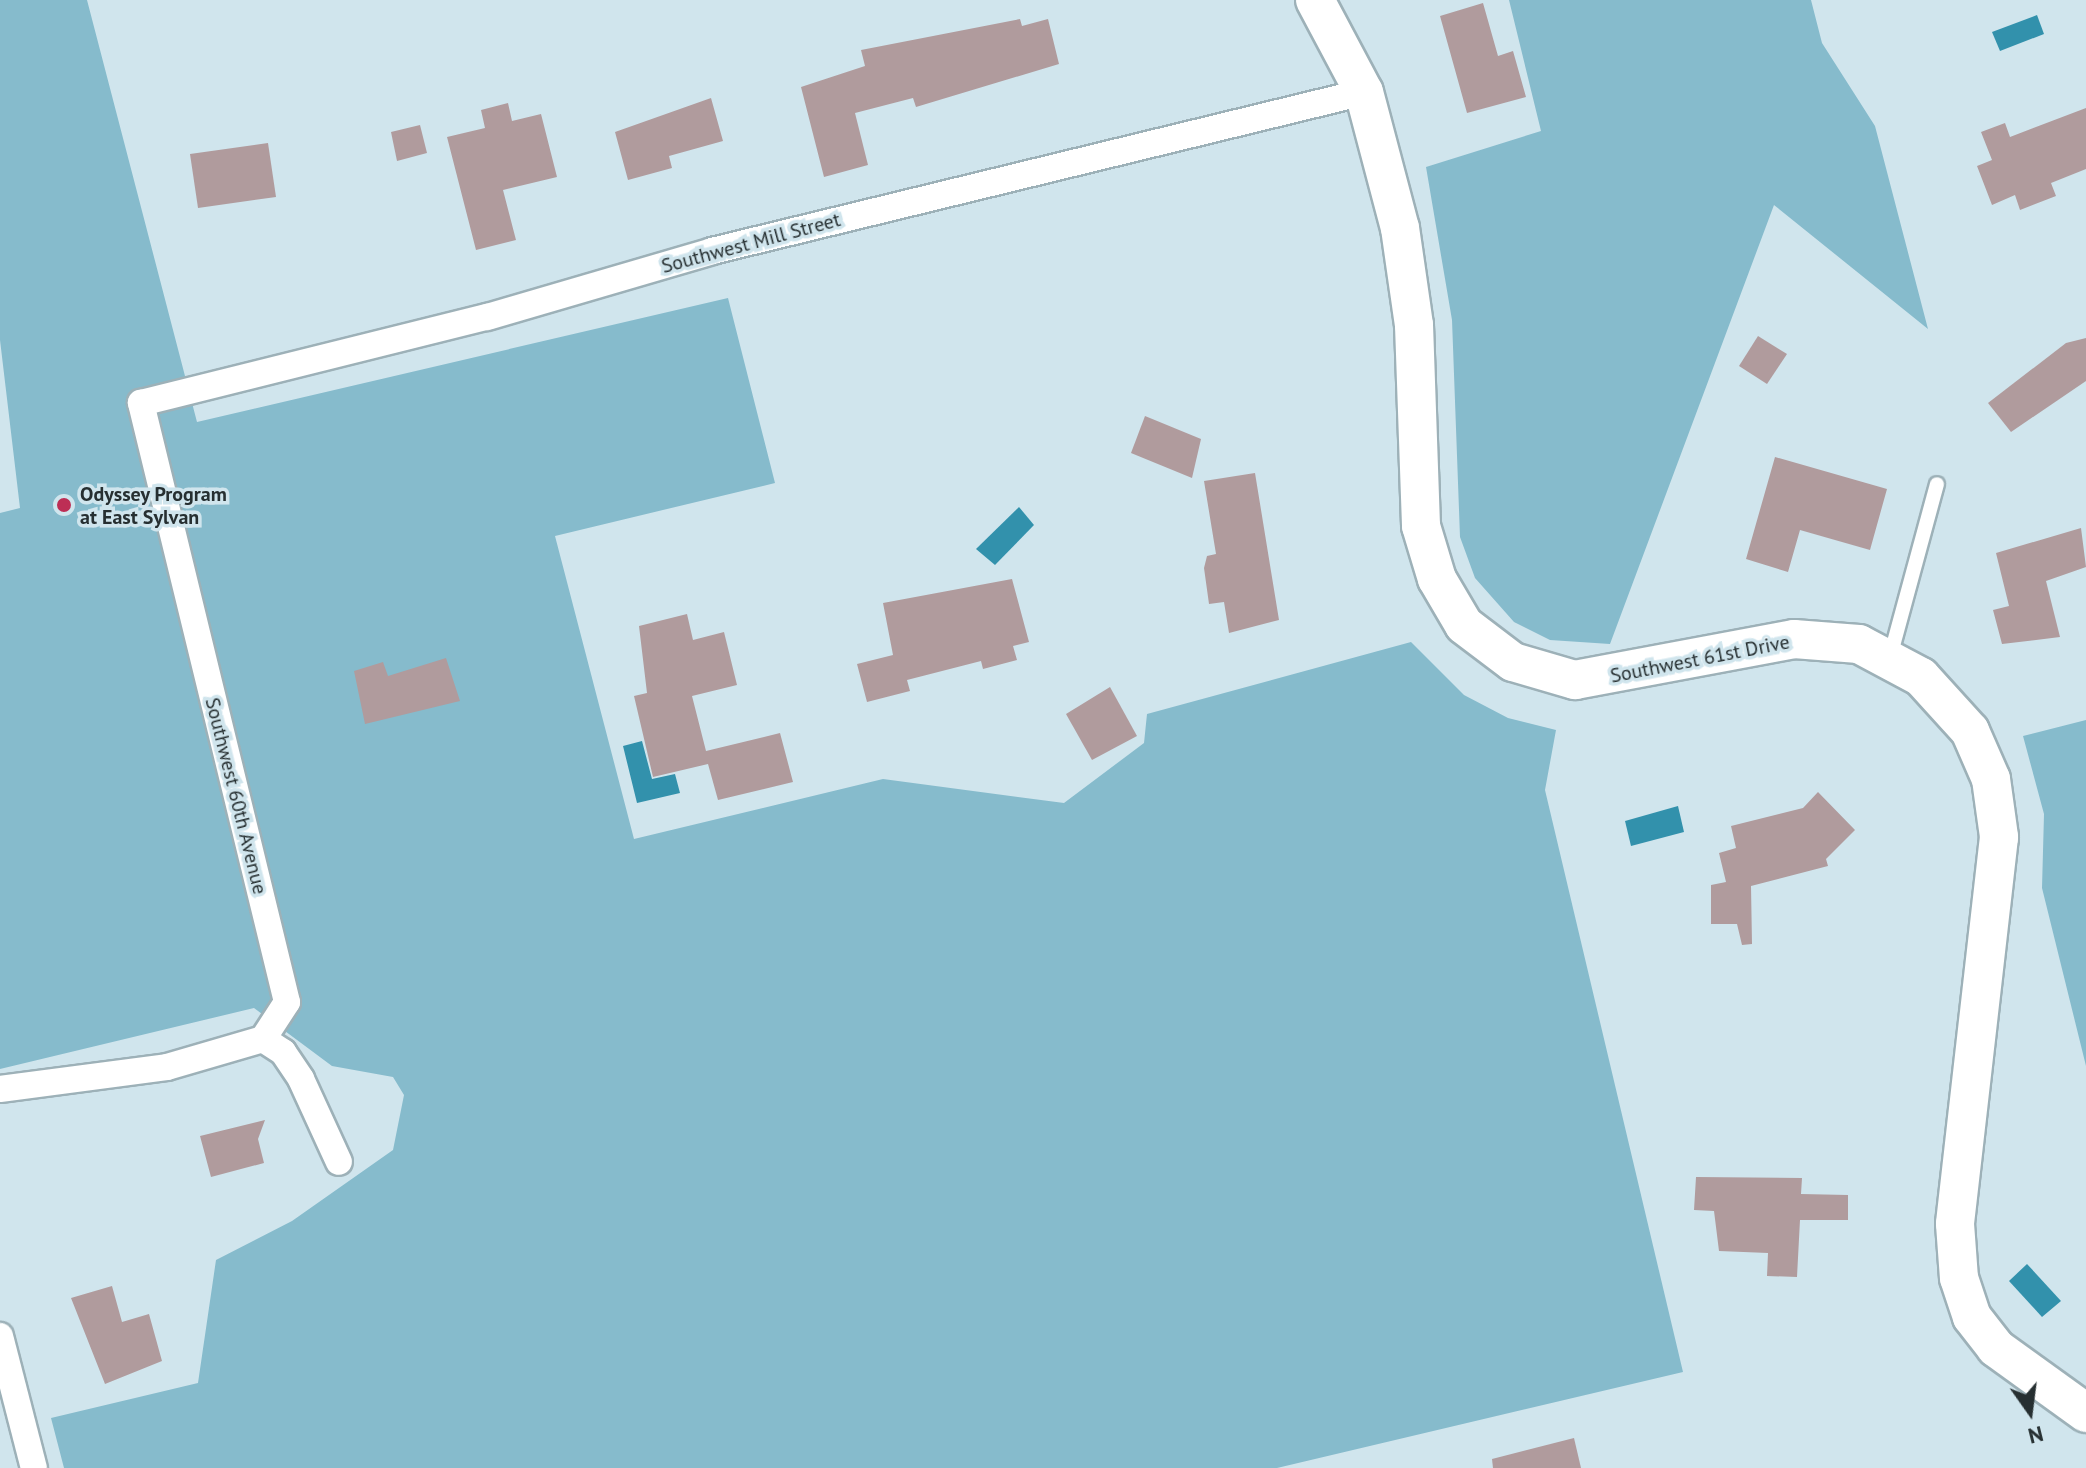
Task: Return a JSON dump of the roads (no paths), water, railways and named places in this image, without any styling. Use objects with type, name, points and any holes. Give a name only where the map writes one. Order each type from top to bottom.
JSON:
[{"type":"street","name":"Southwest 61st Drive","points":[[1315,0],[1364,92],[1411,291],[1421,526],[1437,579],[1464,625],[1513,662],[1575,680],[1794,639],[1833,639],[1890,657],[1940,693],[1970,731],[1997,819],[1955,1224],[1963,1297],[1996,1348],[2086,1413]]},
{"type":"street","name":"Southwest Mill Street","points":[[141,403],[487,317],[712,251],[1364,92]]},
{"type":"street","name":"Southwest 60th Avenue","points":[[141,403],[287,1002],[263,1039]]},
{"type":"street","points":[[0,1089],[167,1067],[263,1039],[283,1052],[301,1079],[339,1162]]},
{"type":"street","points":[[0,1336],[34,1468]]},
{"type":"lane","points":[[1890,657],[1937,484]]},
{"type":"place","name":"Odyssey Program at East Sylvan","points":[[64,505]]}]
